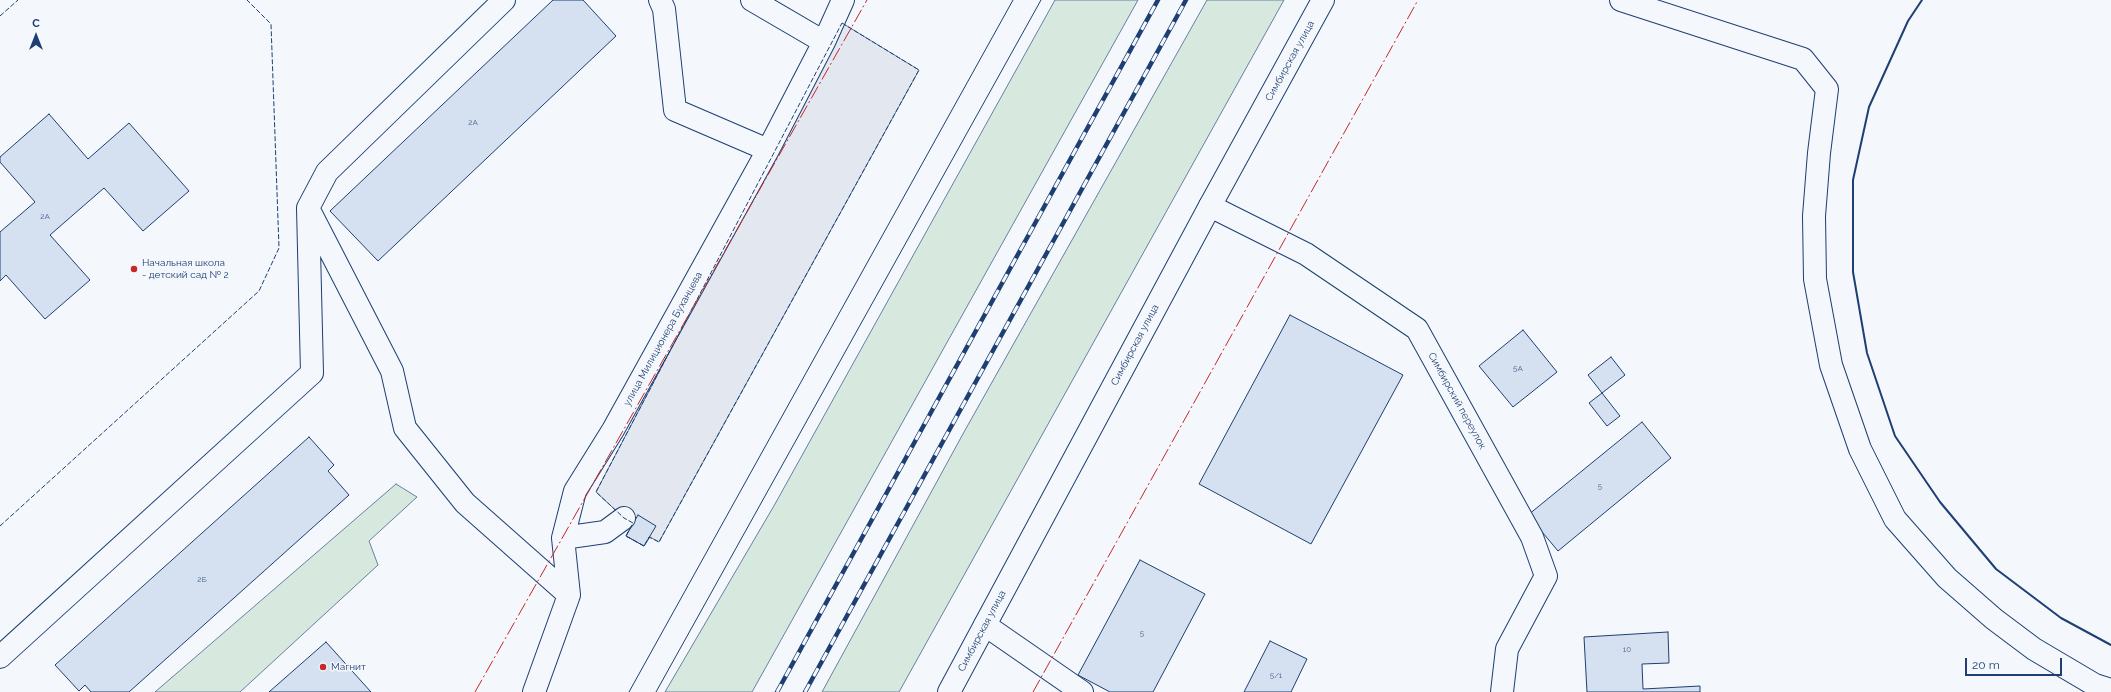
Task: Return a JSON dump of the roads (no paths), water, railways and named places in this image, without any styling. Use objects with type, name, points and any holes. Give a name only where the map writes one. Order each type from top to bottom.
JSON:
[{"type":"street","points":[[0,657],[312,373],[308,208],[327,172],[504,0]]},
{"type":"street","points":[[660,0],[664,9],[675,110],[768,150]]},
{"type":"street","points":[[752,0],[824,42]]},
{"type":"street","name":"улица Милиционера Буханцева","points":[[534,692],[569,595],[563,538],[575,491],[613,430],[768,150],[824,42],[843,0]]},
{"type":"street","name":"Симбирская улица","points":[[949,692],[1210,206],[1323,0]]},
{"type":"street","points":[[1621,0],[1803,59],[1828,89],[1819,153],[1814,216],[1815,279],[1831,365],[1860,449],[1895,519],[1947,578],[1994,619],[2034,649],[2095,685],[2111,690]]},
{"type":"street","name":"Симбирский переулок","points":[[1210,206],[1306,254],[1417,329],[1532,537],[1546,576],[1507,649],[1502,692]]},
{"type":"street","points":[[308,208],[392,371],[405,428],[465,503],[569,595]]},
{"type":"street","points":[[563,538],[605,532],[624,518]]},
{"type":"street","points":[[985,625],[1082,692]]},
{"type":"tram line","points":[[629,692],[1013,0]]},
{"type":"tram line","points":[[656,692],[1041,0]]},
{"type":"railway","points":[[777,692],[1158,0]]},
{"type":"railway","points":[[805,692],[1186,0]]},
{"type":"place","name":"Начальная школа - детский сад № 2","points":[[134,269]]},
{"type":"place","name":"Магнит","points":[[323,667]]}]
